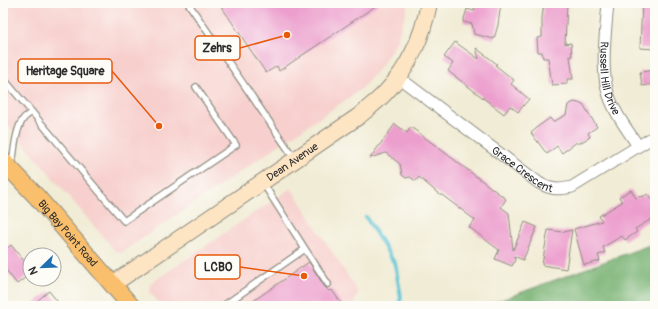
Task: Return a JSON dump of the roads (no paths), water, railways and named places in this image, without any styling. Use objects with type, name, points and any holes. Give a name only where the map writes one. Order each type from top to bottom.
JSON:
[{"type":"main road","name":"Big Bay Point Road","points":[[7,166],[131,306]]},
{"type":"street","name":"Dean Avenue","points":[[113,284],[358,116],[387,92],[398,78],[413,53],[420,36],[429,3]]},
{"type":"street","name":"Russell Hill Drive","points":[[608,3],[604,69],[607,89],[615,110],[638,146]]},
{"type":"street","name":"Grace Crescent","points":[[398,78],[539,184],[550,189],[561,190],[572,187],[655,136]]},
{"type":"lane","points":[[188,3],[295,160]]},
{"type":"lane","points":[[3,78],[124,221],[236,146],[196,87]]},
{"type":"lane","points":[[7,166],[20,126],[24,118],[32,112]]},
{"type":"lane","points":[[262,181],[328,284]]},
{"type":"lane","points":[[223,306],[305,249]]},
{"type":"waterway","points":[[366,217],[395,264],[401,297],[399,306]]},
{"type":"place","name":"Zehrs","points":[[287,35]]},
{"type":"place","name":"Heritage Square","points":[[159,126]]},
{"type":"place","name":"LCBO","points":[[304,276]]}]
